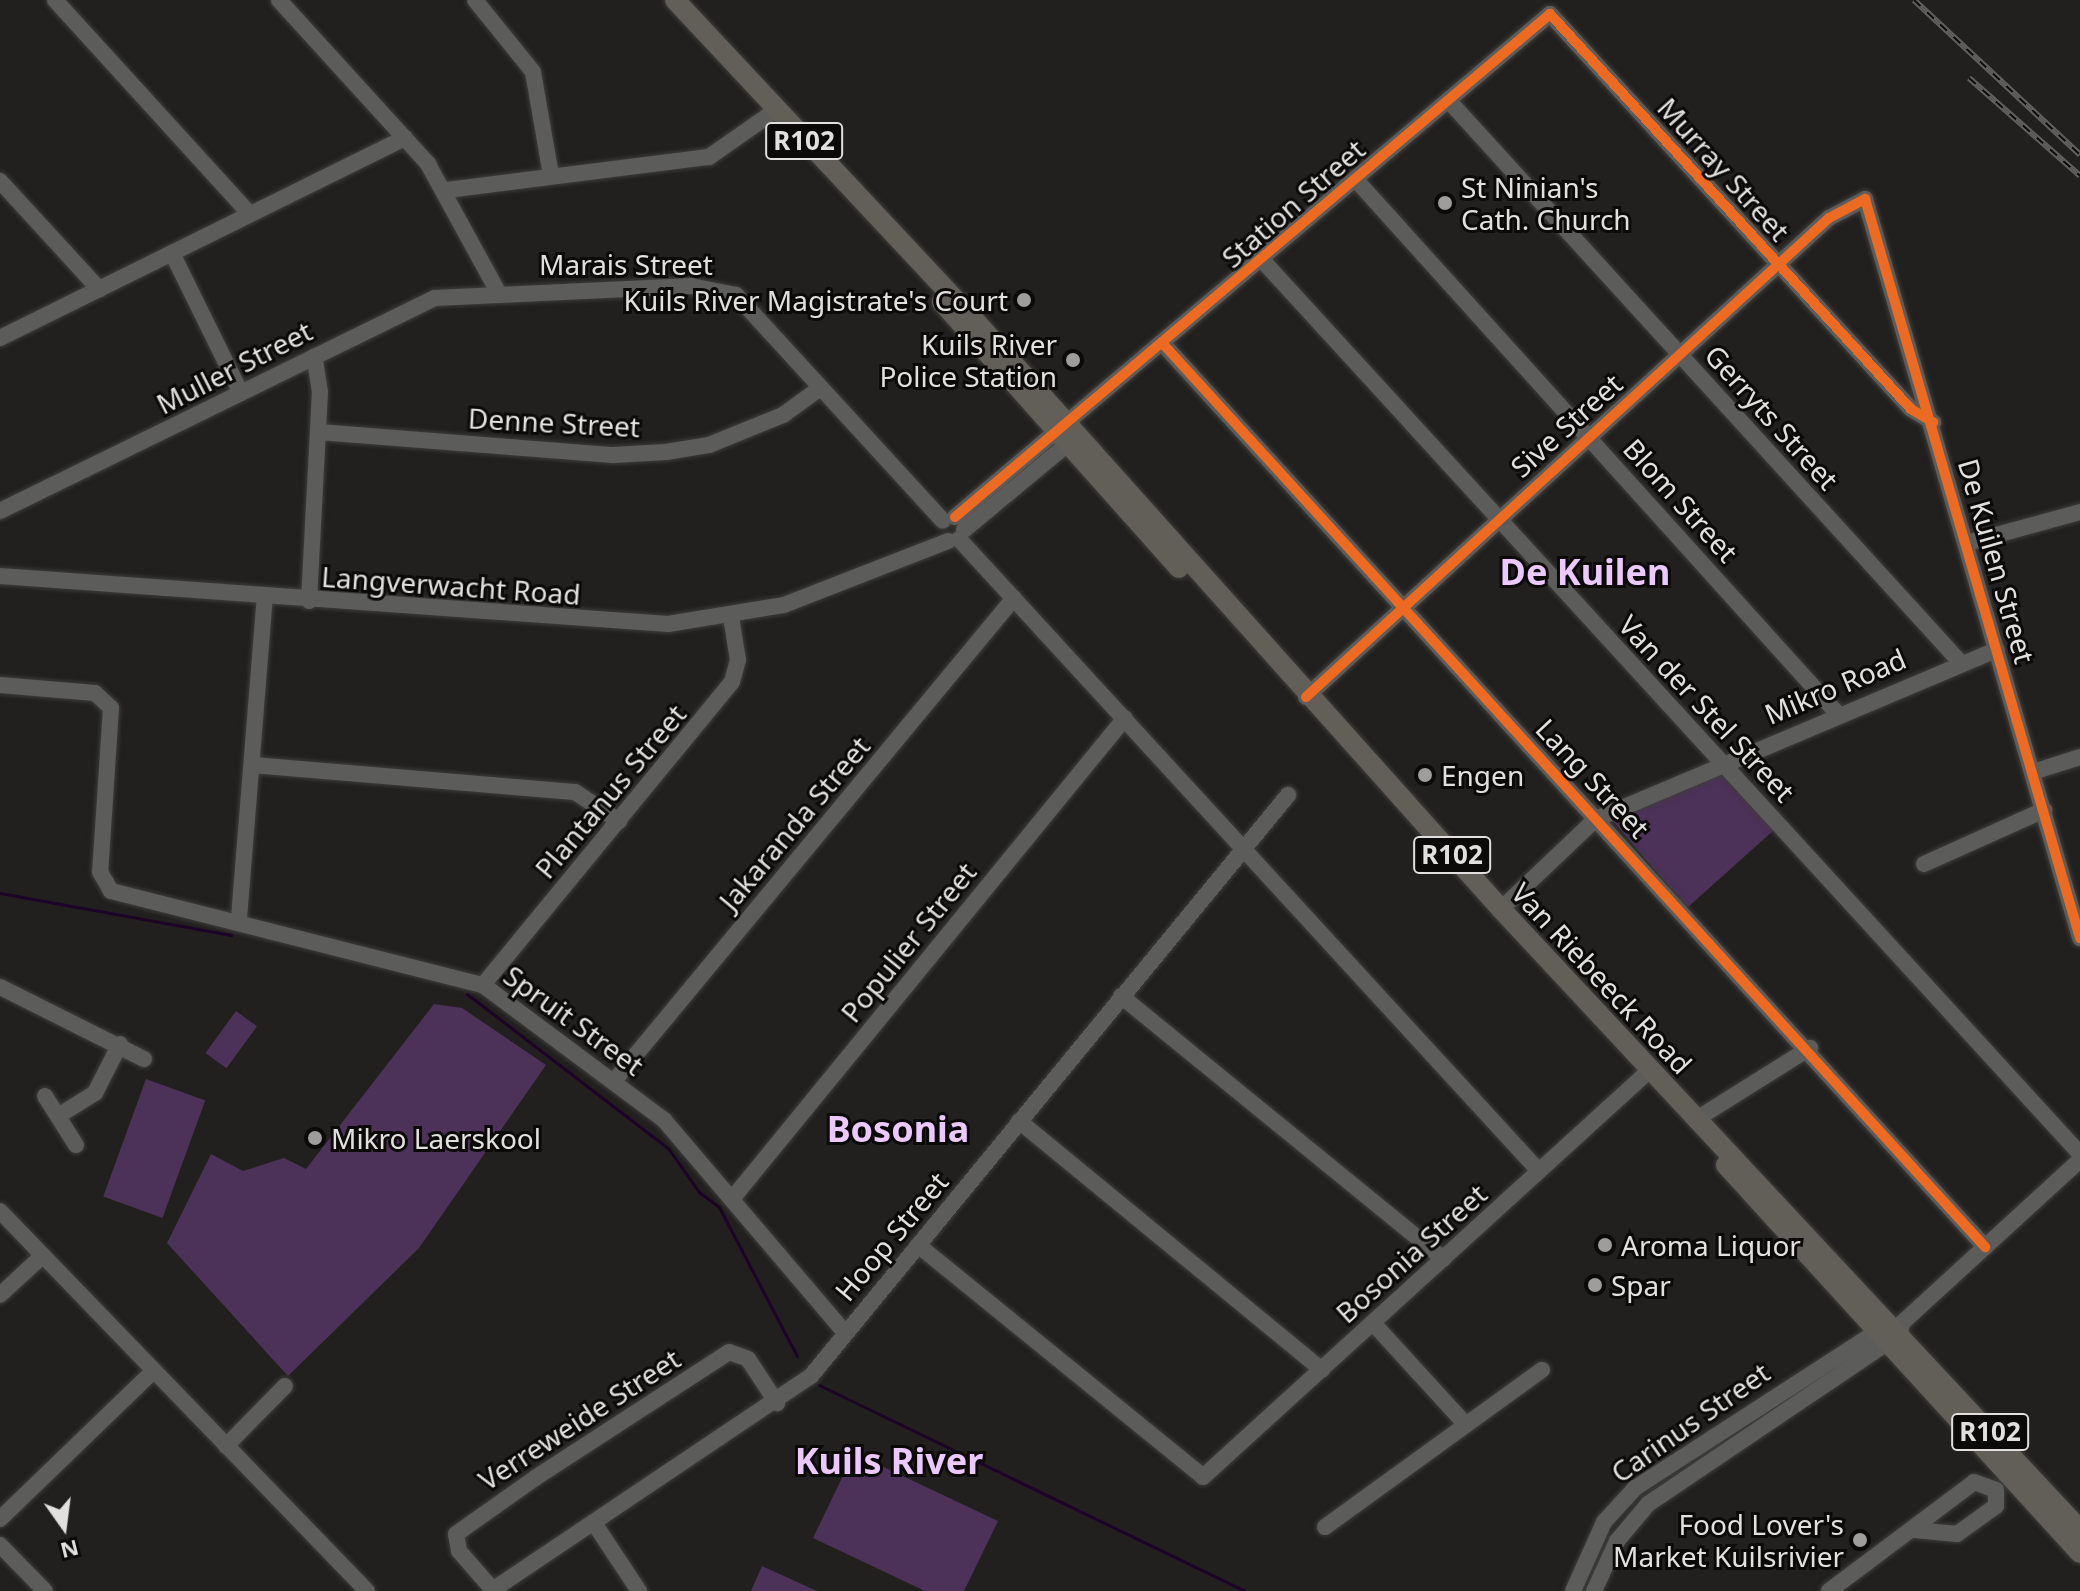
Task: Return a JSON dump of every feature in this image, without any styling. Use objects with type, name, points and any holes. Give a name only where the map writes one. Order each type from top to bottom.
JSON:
[{"type":"main road","name":"Van Riebeeck Road","points":[[675,0],[1068,434],[1160,550],[1205,585],[1698,1122],[1755,1199],[1891,1331],[2080,1530]]},
{"type":"main road","name":"Van Riebeeck Road","points":[[1891,1331],[2080,1553]]},
{"type":"street","points":[[55,0],[249,213]]},
{"type":"street","points":[[279,0],[405,138],[447,190],[497,290]]},
{"type":"street","points":[[475,0],[533,72],[551,175]]},
{"type":"street","name":"Station Street","points":[[1068,434],[1164,345],[1550,14]]},
{"type":"street","name":"Murray Street","points":[[1550,14],[1911,409],[1933,422]]},
{"type":"street","name":"Gerryts Street","points":[[1449,101],[1960,662]]},
{"type":"street","points":[[447,190],[709,157],[776,110]]},
{"type":"street","points":[[0,338],[405,138]]},
{"type":"street","points":[[0,181],[99,289]]},
{"type":"street","name":"Blom Street","points":[[1357,181],[1836,712]]},
{"type":"street","name":"Sive Street","points":[[1306,697],[1778,264],[1845,206],[1865,199]]},
{"type":"street","name":"De Kuilen Street","points":[[1865,199],[1933,422],[2080,938]]},
{"type":"street","points":[[172,253],[241,393]]},
{"type":"street","name":"Van der Stel Street","points":[[1263,261],[2080,1157]]},
{"type":"street","name":"Marais Street","points":[[497,290],[727,289],[1539,1171]]},
{"type":"street","name":"Muller Street","points":[[0,511],[435,298],[497,290]]},
{"type":"street","name":"Lang Street","points":[[1164,345],[1596,819],[1810,1048],[1985,1247]]},
{"type":"street","points":[[309,601],[319,432],[314,356]]},
{"type":"street","name":"Denne Street","points":[[319,432],[613,455],[666,452],[709,445],[783,415],[820,388]]},
{"type":"street","name":"Langverwacht Road","points":[[0,576],[586,622],[731,617],[890,566],[951,530],[1068,434]]},
{"type":"street","points":[[1967,543],[2080,512]]},
{"type":"street","points":[[239,918],[265,597]]},
{"type":"street","name":"Jakaranda Street","points":[[614,1081],[1014,598]]},
{"type":"street","name":"Plantanus Street","points":[[483,985],[732,682],[738,660],[731,617]]},
{"type":"street","name":"Mikro Road","points":[[1501,909],[1596,819],[1836,712],[1997,650]]},
{"type":"street","name":"Spruit Street","points":[[0,685],[85,691],[106,701],[113,716],[100,872],[111,891],[239,918],[483,985],[664,1120],[845,1333]]},
{"type":"street","name":"Populier Street","points":[[732,1199],[1125,718]]},
{"type":"street","points":[[2033,772],[2080,757]]},
{"type":"street","points":[[252,765],[575,792],[619,821]]},
{"type":"street","name":"Hoop Street","points":[[492,1590],[777,1403],[811,1376],[1288,795]]},
{"type":"street","points":[[1924,864],[2044,810]]},
{"type":"street","points":[[0,987],[120,1044],[144,1059]]},
{"type":"street","points":[[1121,996],[1443,1259]]},
{"type":"street","points":[[58,1116],[95,1093],[120,1044]]},
{"type":"street","points":[[1698,1122],[1810,1048]]},
{"type":"street","name":"Bosonia Street","points":[[918,1245],[1198,1475],[1208,1475],[1650,1070]]},
{"type":"street","points":[[45,1096],[76,1145]]},
{"type":"street","points":[[1019,1121],[1322,1370]]},
{"type":"street","name":"Carinus Street","points":[[1594,1591],[1617,1541],[1648,1504],[1891,1331],[2080,1157]]},
{"type":"street","points":[[0,1211],[40,1258],[367,1591]]},
{"type":"street","points":[[0,1295],[40,1258]]},
{"type":"street","points":[[1373,1323],[1466,1425]]},
{"type":"street","name":"Carinus Street","points":[[1573,1591],[1587,1551],[1624,1497],[1891,1331]]},
{"type":"street","name":"Verreweide Street","points":[[492,1590],[459,1551],[456,1534],[535,1478],[729,1352],[748,1359],[777,1403]]},
{"type":"street","points":[[1325,1527],[1542,1370]]},
{"type":"street","points":[[0,1519],[152,1372]]},
{"type":"street","points":[[226,1446],[285,1386]]},
{"type":"street","points":[[1829,1591],[1915,1530],[1974,1482],[1991,1484],[1996,1506]]},
{"type":"street","points":[[1915,1530],[1950,1537],[1996,1506],[2032,1500]]},
{"type":"street","points":[[594,1523],[639,1591]]},
{"type":"street","points":[[0,1545],[45,1591]]},
{"type":"shaded area","points":[[1723,774],[1774,830],[1687,908],[1612,820]]},
{"type":"shaded area","points":[[434,1004],[462,1008],[546,1065],[419,1248],[288,1376],[167,1243],[211,1154],[243,1171],[284,1158],[306,1169]]},
{"type":"shaded area","points":[[236,1011],[257,1026],[226,1068],[205,1053]]},
{"type":"shaded area","points":[[146,1079],[205,1101],[162,1218],[103,1196]]},
{"type":"shaded area","points":[[854,1453],[998,1521],[964,1591],[925,1591],[813,1538]]},
{"type":"shaded area","points":[[762,1566],[817,1591],[751,1591]]},
{"type":"waterway","points":[[0,893],[231,935]]},
{"type":"waterway","points":[[467,994],[668,1148],[699,1192],[719,1207],[797,1356]]},
{"type":"waterway","points":[[819,1385],[1245,1591]]},
{"type":"railway","points":[[1914,0],[2080,155]]},
{"type":"railway","points":[[1969,78],[2080,176]]},
{"type":"cycle path","points":[[955,517],[1550,14],[1911,409],[1933,422]]},
{"type":"cycle path","points":[[1306,697],[1829,218],[1865,199],[2080,938]]},
{"type":"cycle path","points":[[1164,345],[1985,1247]]},
{"type":"place","name":"St Ninian's Cath. Church","points":[[1445,203]]},
{"type":"place","name":"Kuils River Magistrate's Court","points":[[1024,300]]},
{"type":"place","name":"Kuils River Police Station","points":[[1073,360]]},
{"type":"place","name":"Engen","points":[[1425,775]]},
{"type":"place","name":"Mikro Laerskool","points":[[315,1138]]},
{"type":"place","name":"Aroma Liquor","points":[[1605,1245]]},
{"type":"place","name":"Spar","points":[[1595,1285]]},
{"type":"place","name":"Food Lover's Market Kuilsrivier","points":[[1860,1540]]},
{"type":"district","name":"De Kuilen","points":[[1585,572]]},
{"type":"district","name":"Bosonia","points":[[898,1129]]},
{"type":"district","name":"Kuils River","points":[[889,1461]]}]
